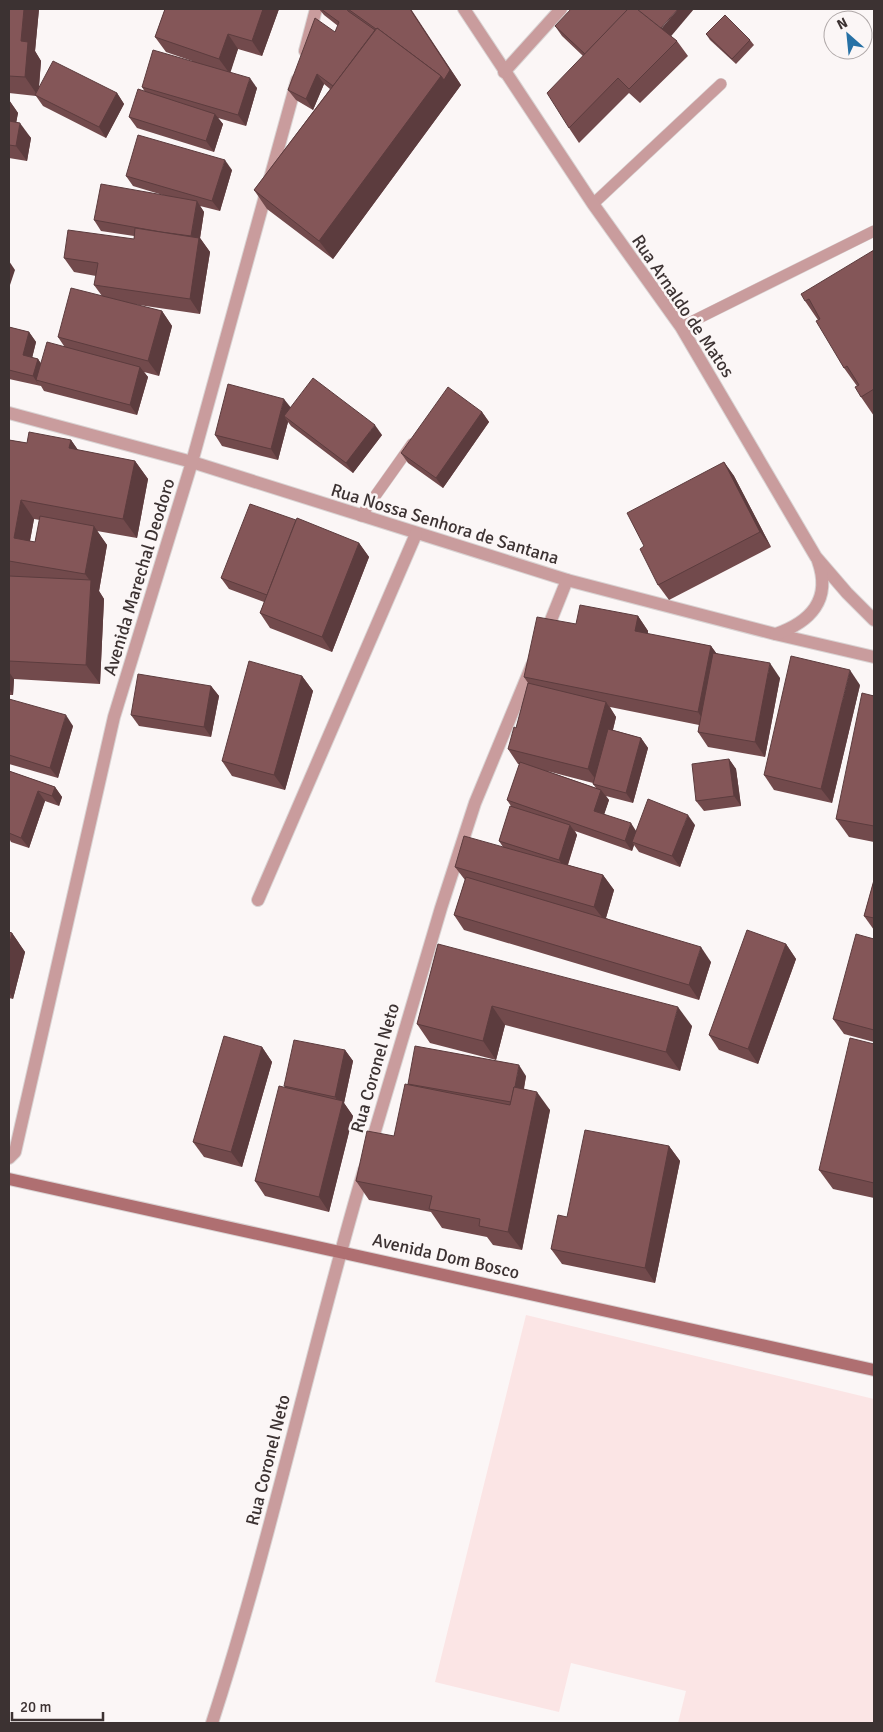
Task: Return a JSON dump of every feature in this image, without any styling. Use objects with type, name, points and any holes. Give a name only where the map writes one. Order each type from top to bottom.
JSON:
[{"type":"main road","name":"Avenida Dom Bosco","points":[[9,1178],[874,1370]]},
{"type":"street","name":"Avenida Marechal Deodoro","points":[[9,1158],[16,1152],[114,718],[192,462],[316,9]]},
{"type":"street","name":"Rua Arnaldo de Matos","points":[[464,9],[593,204],[681,328],[816,556],[847,593],[874,620]]},
{"type":"street","points":[[504,72],[561,9]]},
{"type":"street","name":"Rua Nossa Senhora de Santana","points":[[9,412],[192,462],[416,534],[568,580],[874,658]]},
{"type":"street","points":[[258,900],[416,534]]},
{"type":"street","points":[[776,634],[796,626],[807,618],[815,608],[821,595],[824,580],[816,556]]},
{"type":"street","name":"Rua Coronel Neto","points":[[212,1723],[242,1630],[340,1250],[438,918],[475,803],[568,580]]},
{"type":"lane","points":[[593,204],[721,84]]},
{"type":"lane","points":[[681,328],[874,231]]},
{"type":"lane","points":[[361,516],[421,431]]},
{"type":"shaded area","points":[[526,1315],[874,1399],[874,1723],[678,1723],[686,1691],[571,1663],[559,1712],[435,1682]]},
{"type":"building","points":[[9,9],[24,9],[21,41],[28,42],[25,77],[9,76]]},
{"type":"building","points":[[165,9],[263,9],[252,41],[228,34],[219,59],[155,37]]},
{"type":"building","points":[[321,9],[347,9],[375,30],[333,86],[317,74],[306,99],[288,90],[315,18],[335,32],[339,22]]},
{"type":"building","points":[[348,9],[410,9],[450,70],[444,80],[377,28]]},
{"type":"building","points":[[571,9],[628,9],[585,54],[555,26]]},
{"type":"building","points":[[628,9],[637,9],[677,41],[629,89],[618,78],[569,128],[547,93]]},
{"type":"building","points":[[637,9],[678,9],[661,28]]},
{"type":"building","points":[[725,15],[750,40],[732,59],[706,34]]},
{"type":"building","points":[[377,28],[441,76],[319,241],[254,190]]},
{"type":"building","points":[[153,50],[250,78],[238,115],[142,87]]},
{"type":"building","points":[[53,61],[117,93],[99,127],[35,95]]},
{"type":"building","points":[[138,89],[215,114],[206,141],[129,117]]},
{"type":"building","points":[[9,121],[20,123],[16,146],[9,145]]},
{"type":"building","points":[[138,135],[225,160],[212,201],[126,176]]},
{"type":"building","points":[[101,184],[197,201],[191,236],[94,220]]},
{"type":"building","points":[[135,228],[199,238],[190,299],[94,285],[98,263],[64,258],[68,230],[134,239]]},
{"type":"building","points":[[874,250],[874,389],[861,397],[855,387],[859,385],[847,366],[844,368],[816,321],[820,319],[809,299],[805,301],[801,294]]},
{"type":"building","points":[[71,288],[162,311],[148,361],[58,337]]},
{"type":"building","points":[[9,327],[29,332],[23,355],[38,359],[33,376],[9,370]]},
{"type":"building","points":[[47,342],[140,367],[130,405],[36,380]]},
{"type":"building","points":[[313,378],[375,425],[346,463],[284,416]]},
{"type":"building","points":[[228,384],[284,399],[271,449],[215,435]]},
{"type":"building","points":[[448,387],[482,412],[436,478],[401,453]]},
{"type":"building","points":[[29,432],[71,440],[69,448],[135,461],[123,519],[21,500],[14,538],[35,542],[40,516],[94,526],[85,574],[9,561],[9,440],[27,443]]},
{"type":"building","points":[[724,462],[760,532],[658,585],[640,549],[644,546],[627,513]]},
{"type":"building","points":[[250,504],[296,520],[267,595],[221,578]]},
{"type":"building","points":[[297,518],[359,543],[322,637],[260,613]]},
{"type":"building","points":[[9,576],[91,580],[86,665],[9,661]]},
{"type":"building","points":[[580,605],[638,616],[635,631],[711,646],[698,712],[524,677],[537,617],[576,624]]},
{"type":"building","points":[[713,653],[770,663],[755,742],[698,732]]},
{"type":"building","points":[[791,656],[850,670],[821,789],[764,775]]},
{"type":"building","points":[[249,661],[302,676],[274,775],[222,761]]},
{"type":"building","points":[[138,674],[211,686],[204,727],[131,715]]},
{"type":"building","points":[[528,683],[606,702],[588,769],[508,749],[514,727],[516,728]]},
{"type":"building","points":[[862,693],[874,696],[874,826],[836,819]]},
{"type":"building","points":[[9,699],[66,715],[50,768],[9,755]]},
{"type":"building","points":[[608,729],[641,738],[626,793],[593,784]]},
{"type":"building","points":[[729,759],[734,796],[696,801],[692,764]]},
{"type":"building","points":[[520,762],[601,790],[594,811],[631,823],[625,841],[507,800]]},
{"type":"building","points":[[9,771],[55,787],[52,796],[38,791],[21,838],[9,833]]},
{"type":"building","points":[[648,799],[688,815],[672,856],[632,842]]},
{"type":"building","points":[[510,806],[570,825],[559,860],[499,841]]},
{"type":"building","points":[[464,836],[603,875],[594,907],[455,867]]},
{"type":"building","points":[[466,877],[701,947],[689,985],[454,915]]},
{"type":"building","points":[[874,880],[874,918],[864,916]]},
{"type":"building","points":[[747,930],[786,944],[748,1049],[709,1035]]},
{"type":"building","points":[[9,932],[12,933],[9,946]]},
{"type":"building","points":[[856,934],[874,939],[874,1030],[833,1019]]},
{"type":"building","points":[[438,944],[678,1007],[666,1052],[492,1006],[483,1041],[417,1024]]},
{"type":"building","points":[[224,1036],[262,1047],[231,1152],[193,1142]]},
{"type":"building","points":[[850,1038],[874,1044],[874,1183],[819,1170]]},
{"type":"building","points":[[294,1040],[345,1050],[335,1097],[284,1086]]},
{"type":"building","points":[[415,1046],[519,1065],[511,1102],[408,1084]]},
{"type":"building","points":[[405,1084],[510,1105],[514,1087],[537,1092],[508,1232],[479,1226],[480,1219],[429,1209],[432,1196],[356,1181],[367,1131],[394,1136]]},
{"type":"building","points":[[279,1086],[343,1101],[319,1197],[255,1181]]},
{"type":"building","points":[[585,1130],[669,1146],[645,1268],[551,1249],[558,1215],[567,1217]]}]
